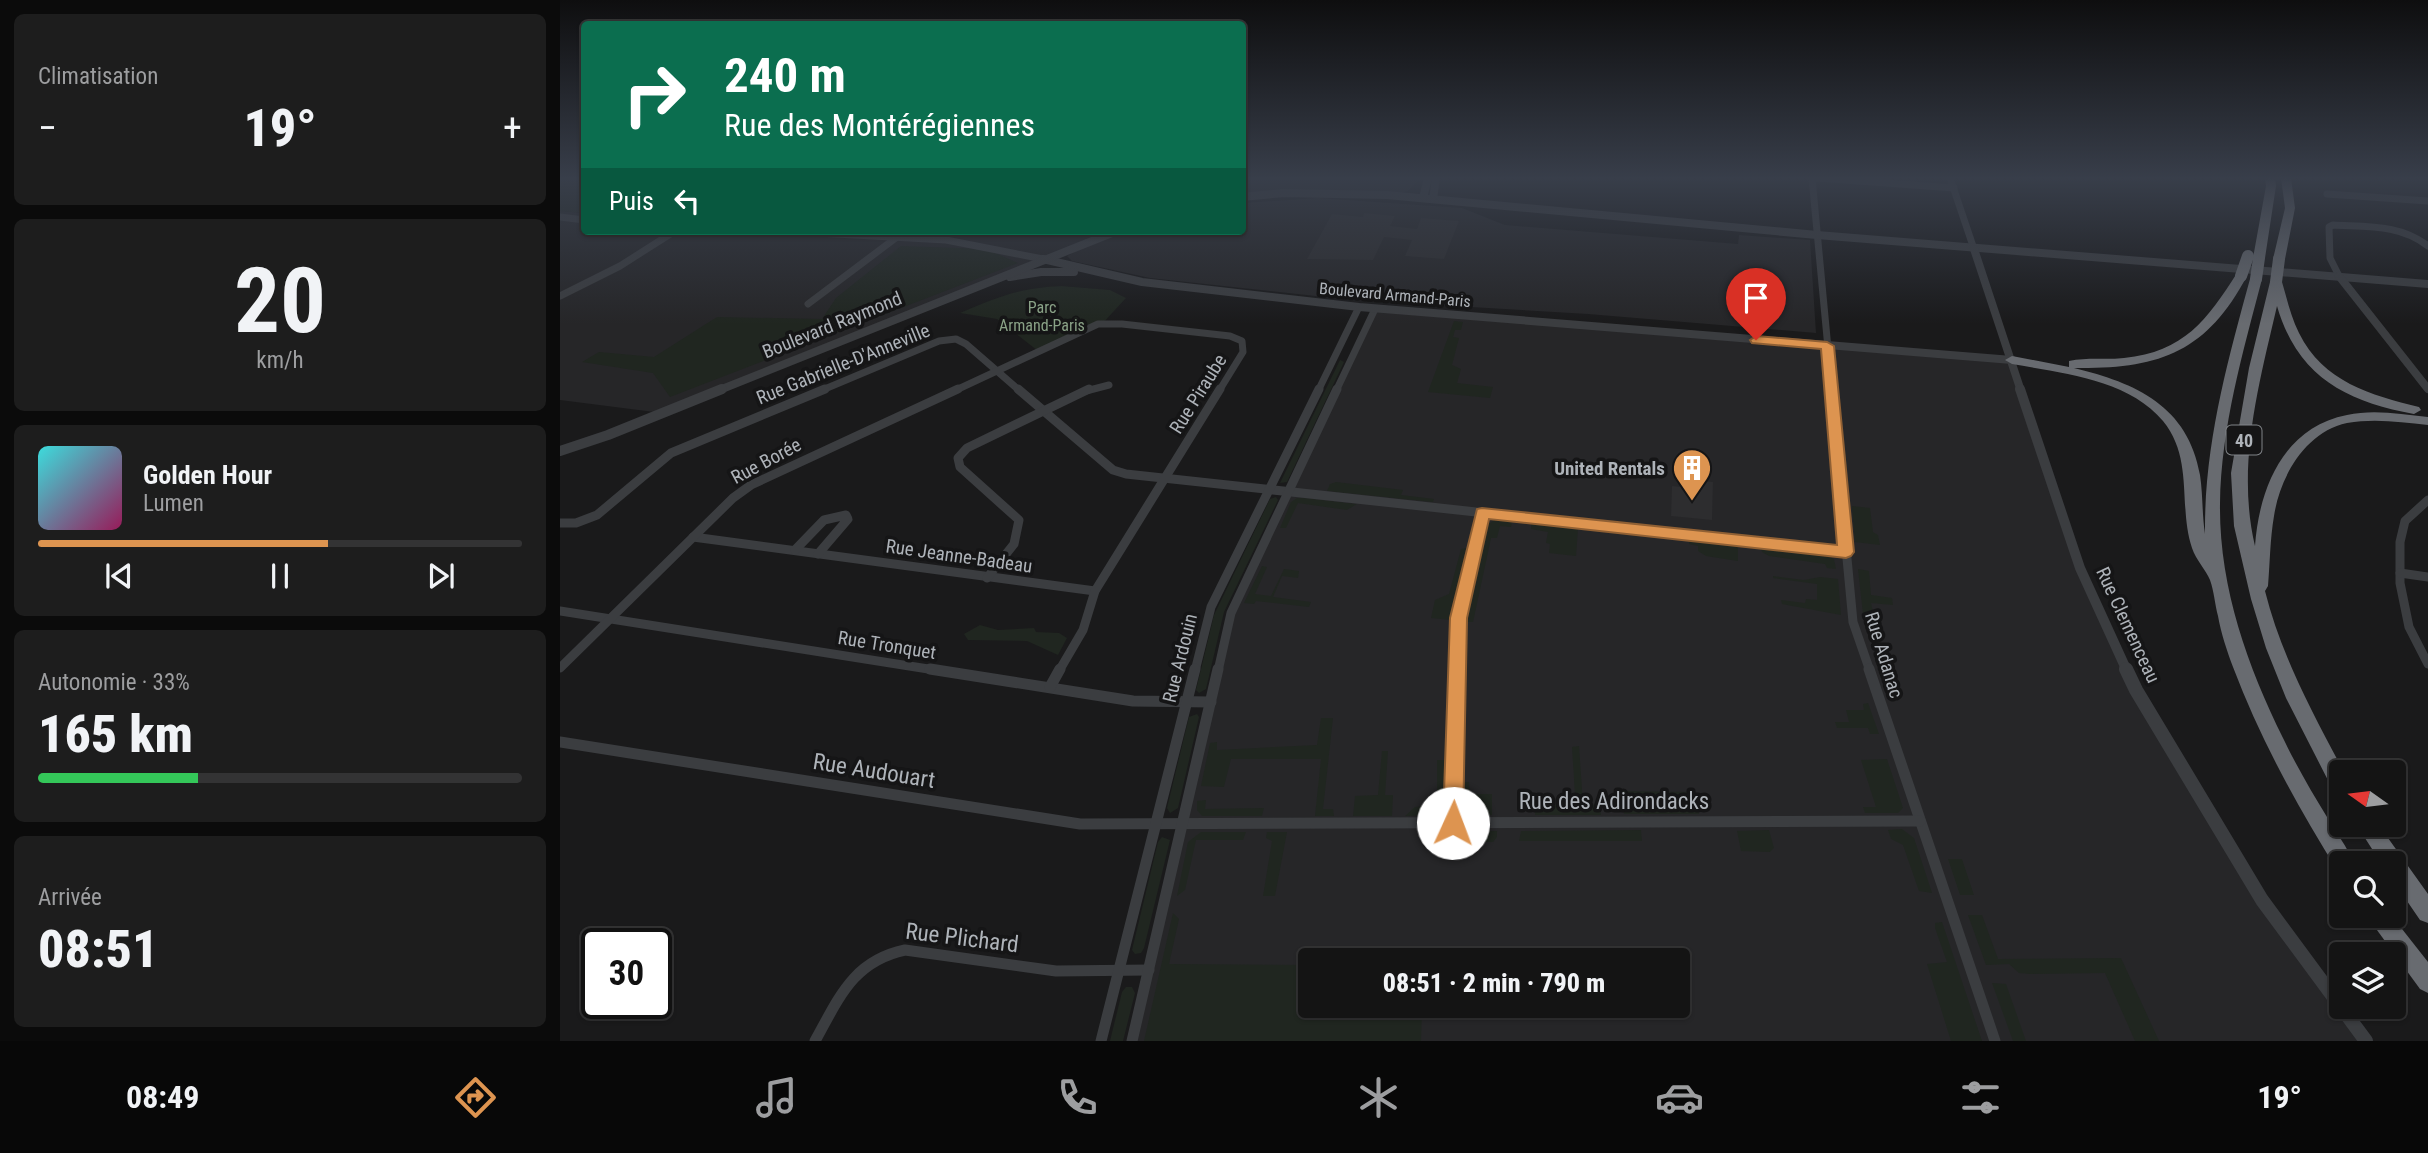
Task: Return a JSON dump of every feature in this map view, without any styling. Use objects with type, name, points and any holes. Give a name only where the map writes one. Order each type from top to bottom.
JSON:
[{"type":"highway","name":"40","points":[[2264,227],[2253,257],[2256,279],[2224,419],[2215,474],[2213,533],[2217,580],[2233,642],[2269,730],[2317,821],[2336,851]]},
{"type":"highway","name":"40","points":[[2286,227],[2256,368],[2238,472],[2242,526],[2259,598],[2295,698],[2329,763]]},
{"type":"highway","points":[[2012,360],[2092,365],[2160,356],[2178,349],[2202,331],[2231,298],[2253,257]]},
{"type":"highway","points":[[2276,282],[2294,336],[2306,356],[2331,379],[2352,393],[2384,404],[2428,412]]},
{"type":"highway","points":[[2012,360],[2118,382],[2141,394],[2160,410],[2180,433],[2191,471],[2199,544],[2217,580]]},
{"type":"highway","points":[[2259,598],[2268,506],[2282,471],[2302,440],[2326,425],[2345,419],[2369,416],[2428,421]]},
{"type":"highway","points":[[2406,881],[2428,912]]},
{"type":"highway","points":[[2387,928],[2428,981]]},
{"type":"street","points":[[1719,227],[2428,284]]},
{"type":"street","name":"Rue Adanac","points":[[1817,227],[1853,622],[1995,1041]]},
{"type":"street","name":"Rue Clemenceau","points":[[1967,227],[2080,568],[2136,690],[2262,900],[2367,1041]]},
{"type":"street","points":[[2330,227],[2330,258],[2339,276],[2428,389]]},
{"type":"street","points":[[2369,227],[2398,229],[2414,235],[2428,246]]},
{"type":"street","points":[[560,296],[620,267],[669,235]]},
{"type":"street","points":[[808,304],[899,235]]},
{"type":"street","name":"Boulevard Armand-Paris","points":[[917,235],[994,245],[1094,272],[1162,285],[1375,309],[2012,360]]},
{"type":"street","name":"Boulevard Raymond","points":[[560,451],[608,435],[1107,235]]},
{"type":"street","points":[[980,284],[1041,272],[1094,272]]},
{"type":"street","name":"Rue Ardouin","points":[[1101,1041],[1211,607],[1359,307]]},
{"type":"street","name":"Rue Ardouin","points":[[1132,1041],[1231,613],[1375,309]]},
{"type":"street","name":"Rue Piraube","points":[[997,370],[1098,324],[1122,324],[1230,336],[1242,341],[1243,352],[1095,591],[1083,630],[1050,687]]},
{"type":"street","name":"Rue Gabrielle-D'Anneville","points":[[560,523],[576,523],[597,515],[671,453],[939,341],[961,341],[1113,470],[1165,479],[1846,552]]},
{"type":"street","name":"Rue Borée","points":[[560,668],[733,498],[751,485],[997,370]]},
{"type":"street","points":[[988,578],[1016,541],[1019,520],[960,467],[958,458],[967,448],[1093,387],[1109,385]]},
{"type":"street","points":[[2428,500],[2404,521],[2400,542],[2400,573],[2409,627],[2426,653],[2428,664]]},
{"type":"street","points":[[1453,823],[1459,618],[1482,513]]},
{"type":"street","points":[[795,550],[824,520],[846,515],[848,519],[845,525],[818,554]]},
{"type":"street","name":"Rue Jeanne-Badeau","points":[[693,537],[1095,591]]},
{"type":"street","points":[[2400,573],[2428,577]]},
{"type":"street","name":"Rue Tronquet","points":[[560,611],[1133,701],[1211,702]]},
{"type":"street","name":"Rue Audouart","points":[[560,743],[1080,824],[1183,825]]},
{"type":"street","name":"Rue des Adirondacks","points":[[1183,825],[1920,821]]},
{"type":"street","name":"Rue Plichard","points":[[815,1041],[853,978],[874,957],[889,952],[905,950],[1056,971],[1149,970]]},
{"type":"shaded area","points":[[560,227],[581,227],[581,235],[1107,235],[662,413],[560,400]]},
{"type":"shaded area","points":[[1246,227],[1524,227],[1738,244],[1739,235],[1810,240],[1816,333],[1588,314],[1352,300],[1150,278],[1072,261],[1067,256],[1087,245],[1117,235],[1246,235]]},
{"type":"shaded area","points":[[1375,309],[2012,360],[2080,568],[2136,690],[2262,900],[2329,991],[2329,1019],[2350,1019],[2366,1041],[1132,1041],[1231,613]]},
{"type":"green space","points":[[901,246],[986,249],[1018,263],[670,397],[653,373],[582,362],[599,352],[654,357],[717,317],[822,319],[836,298]]},
{"type":"green space","name":"Parc Armand-Paris","points":[[1061,286],[1110,290],[1126,298],[1102,324],[1038,351],[997,319],[960,313],[1009,294]]},
{"type":"green space","points":[[1454,321],[1463,322],[1461,330],[1455,330],[1453,337],[1459,338],[1452,365],[1461,369],[1457,383],[1493,387],[1490,398],[1428,392]]},
{"type":"green space","points":[[1340,360],[1344,362],[1287,482],[1280,483]]},
{"type":"green space","points":[[1336,482],[1403,490],[1401,495],[1434,499],[1433,502],[1327,491],[1330,484]]},
{"type":"green space","points":[[1276,497],[1278,500],[1224,612],[1206,689],[1199,693],[1196,690],[1214,615],[1270,499]]},
{"type":"green space","points":[[1297,498],[1357,504],[1347,510],[1298,503],[1286,528],[1280,528],[1291,502]]},
{"type":"green space","points":[[1852,506],[1870,508],[1873,532],[1878,535],[1880,545],[1855,542]]},
{"type":"green space","points":[[1496,519],[1512,520],[1511,527],[1500,526],[1497,538],[1491,538],[1473,622],[1467,622],[1487,525]]},
{"type":"green space","points":[[1531,523],[1578,528],[1576,556],[1549,553],[1550,544],[1546,543],[1548,532],[1531,529]]},
{"type":"green space","points":[[1689,540],[1738,545],[1738,561],[1706,556],[1698,551],[1698,546],[1689,544]]},
{"type":"green space","points":[[1761,547],[1823,554],[1834,559],[1836,569],[1827,568],[1825,564],[1769,556],[1762,552]]},
{"type":"green space","points":[[1466,548],[1451,620],[1431,618],[1435,600],[1449,594],[1461,549]]},
{"type":"green space","points":[[1262,566],[1267,567],[1255,594],[1271,596],[1284,569],[1299,571],[1298,578],[1282,576],[1273,597],[1311,602],[1309,607],[1256,601],[1254,604],[1244,603]]},
{"type":"green space","points":[[1858,569],[1869,571],[1871,595],[1892,598],[1893,605],[1871,603],[1883,653],[1877,658],[1863,614]]},
{"type":"green space","points":[[1773,576],[1804,580],[1820,577],[1838,579],[1841,615],[1782,604],[1781,600],[1805,603],[1806,599],[1817,600],[1817,584]]},
{"type":"green space","points":[[980,625],[998,630],[1034,628],[1036,632],[1059,633],[1067,638],[1058,655],[1027,641],[968,640],[964,634]]},
{"type":"green space","points":[[1868,703],[1879,734],[1870,734],[1868,728],[1837,728],[1835,722],[1849,722],[1846,710],[1864,710],[1863,704]]},
{"type":"green space","points":[[1197,714],[1199,717],[1178,808],[1170,813],[1167,808],[1189,717]]},
{"type":"green space","points":[[1321,718],[1333,718],[1323,809],[1333,809],[1334,816],[1315,816],[1321,759],[1231,759],[1224,787],[1201,786],[1210,743],[1217,742],[1217,750],[1317,745]]},
{"type":"green space","points":[[1579,746],[1583,804],[1600,805],[1601,815],[1535,815],[1538,805],[1572,805],[1571,794],[1575,794],[1572,747]]},
{"type":"green space","points":[[1382,751],[1388,751],[1385,795],[1393,795],[1392,816],[1353,816],[1355,796],[1378,795]]},
{"type":"green space","points":[[1887,759],[1903,808],[1898,813],[1865,813],[1863,807],[1876,807],[1861,760]]},
{"type":"green space","points":[[1437,760],[1446,760],[1443,807],[1433,815],[1405,816],[1415,807],[1424,806],[1437,794]]},
{"type":"green space","points":[[1464,782],[1469,782],[1470,794],[1492,794],[1492,815],[1475,815],[1467,811],[1464,804]]},
{"type":"green space","points":[[1619,791],[1694,792],[1699,814],[1624,814]]},
{"type":"green space","points":[[1206,800],[1205,809],[1264,808],[1262,816],[1202,816],[1197,810],[1197,801]]},
{"type":"green space","points":[[1902,829],[1914,838],[1932,893],[1919,891],[1903,845],[1891,839],[1888,830]]},
{"type":"green space","points":[[1641,830],[1642,841],[1519,841],[1521,831]]},
{"type":"green space","points":[[1769,830],[1774,848],[1770,852],[1741,851],[1737,831]]},
{"type":"green space","points":[[1497,831],[1493,842],[1474,842],[1474,853],[1437,854],[1437,842],[1423,842],[1420,832]]},
{"type":"green space","points":[[1201,832],[1246,832],[1243,840],[1196,840],[1185,890],[1177,896],[1188,842]]},
{"type":"green space","points":[[1267,832],[1287,832],[1275,896],[1263,896],[1272,841],[1266,838]]},
{"type":"green space","points":[[1162,837],[1170,840],[1144,948],[1141,953],[1135,954],[1132,950],[1158,842]]},
{"type":"green space","points":[[1948,859],[1962,859],[1974,895],[1960,895]]},
{"type":"green space","points":[[1173,913],[1179,919],[1169,964],[1298,965],[1298,1018],[1422,1018],[1421,1041],[1144,1041]]},
{"type":"green space","points":[[1968,915],[1982,915],[1998,959],[2121,958],[2159,1041],[2135,1041],[2105,973],[2030,974],[2019,973],[2009,964],[1986,965]]},
{"type":"green space","points":[[1942,922],[1982,1041],[1951,1041],[1927,964],[1947,962],[1935,928],[1935,923]]},
{"type":"green space","points":[[1992,983],[2006,984],[2026,1041],[2013,1041]]},
{"type":"green space","points":[[1126,987],[1132,987],[1135,993],[1123,1041],[1110,1041],[1122,992]]},
{"type":"building","points":[[1325,227],[1417,229],[1418,227],[1457,227],[1444,259],[1405,256],[1412,240],[1384,237],[1373,260],[1307,259]]},
{"type":"building","name":"United Rentals","points":[[1692,480],[1713,482],[1712,520],[1671,516],[1672,486],[1692,488]]},
{"type":"place","name":"United Rentals","points":[[1692,502]]},
{"type":"route","points":[[1453,823],[1459,618],[1482,513],[1846,552],[1827,346],[1756,340]]}]
